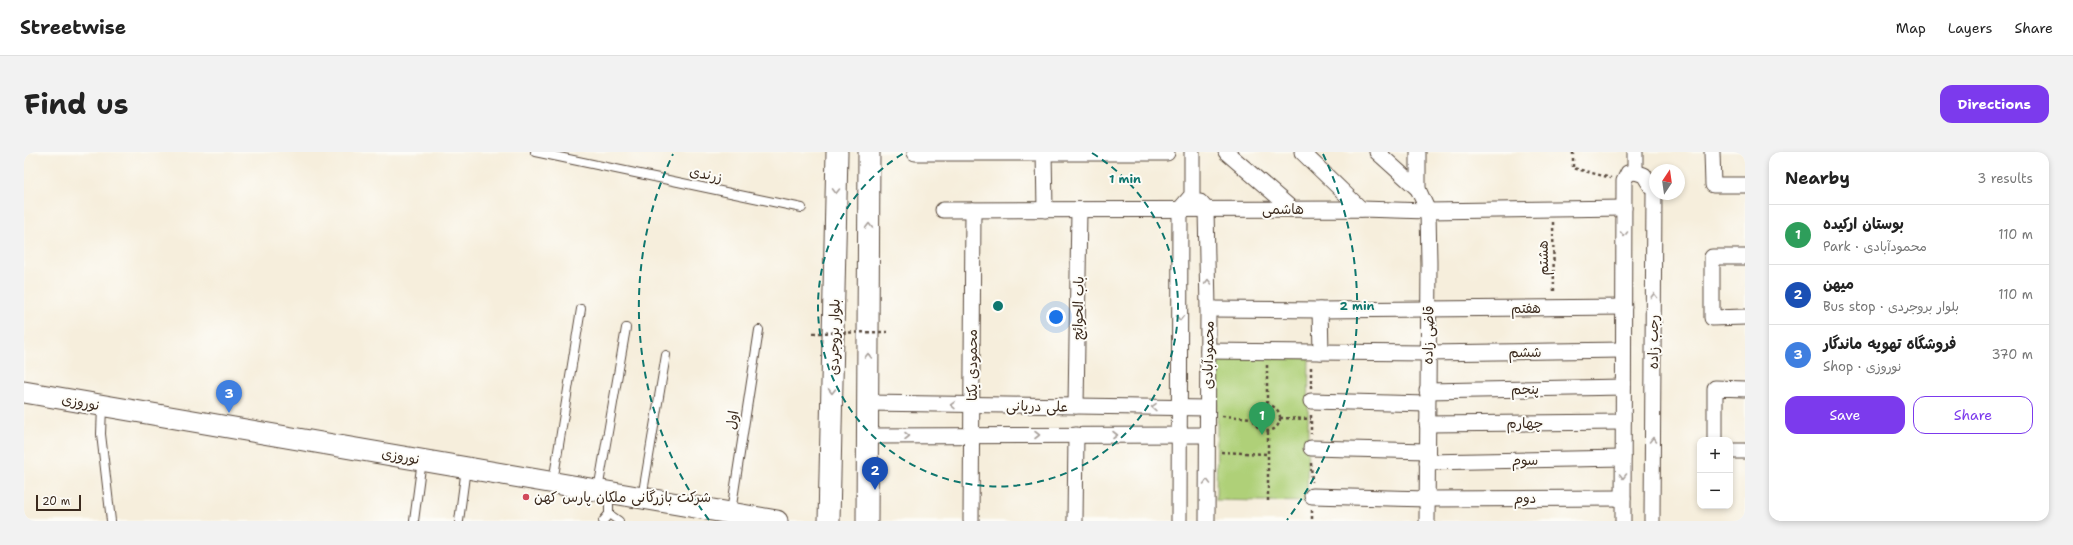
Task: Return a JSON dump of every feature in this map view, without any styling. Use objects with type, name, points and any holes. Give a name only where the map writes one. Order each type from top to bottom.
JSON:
[{"type":"main road","name":"بلوار بروجردی","points":[[829,521],[837,152]]},
{"type":"main road","points":[[867,521],[869,152]]},
{"type":"main road","name":"نوروزی","points":[[24,392],[777,521]]},
{"type":"street","points":[[1180,209],[1192,195],[1192,152]]},
{"type":"street","points":[[1226,152],[1292,209]]},
{"type":"street","points":[[1377,152],[1418,189]]},
{"type":"street","name":"قاضی زاده","points":[[1418,152],[1418,189],[1428,211],[1426,521]]},
{"type":"street","points":[[1623,521],[1624,208],[1635,152]]},
{"type":"street","points":[[1712,152],[1713,185],[1745,185]]},
{"type":"street","points":[[915,153],[1167,153]]},
{"type":"street","points":[[1044,153],[1045,210]]},
{"type":"street","points":[[1306,153],[1362,209]]},
{"type":"street","name":"رجب زاده","points":[[1630,176],[1644,175],[1649,182]]},
{"type":"street","points":[[1192,195],[1206,209]]},
{"type":"street","name":"رجب زاده","points":[[1652,521],[1654,200]]},
{"type":"street","name":"هاشمی","points":[[943,210],[1362,209],[1428,211],[1624,208]]},
{"type":"street","name":"محمودآبادی","points":[[1179,521],[1180,209]]},
{"type":"street","name":"محمودآبادی","points":[[1206,209],[1208,309],[1207,521]]},
{"type":"street","name":"محمودی یکتا","points":[[971,521],[973,210]]},
{"type":"street","name":"باب الحوائج","points":[[1076,406],[1079,210]]},
{"type":"street","points":[[1745,257],[1712,257],[1712,318],[1745,317]]},
{"type":"street","name":"هفتم","points":[[1208,309],[1320,310],[1624,307]]},
{"type":"street","points":[[1316,352],[1320,310]]},
{"type":"street","name":"ششم","points":[[1208,351],[1427,353],[1623,350]]},
{"type":"street","name":"پنجم","points":[[1311,401],[1427,398],[1623,387]]},
{"type":"street","points":[[1715,437],[1715,388],[1745,389]]},
{"type":"street","name":"علی دریانی","points":[[868,403],[1179,408],[1207,412]]},
{"type":"street","name":"چهارم","points":[[1427,424],[1623,422]]},
{"type":"street","points":[[1075,521],[1076,435]]},
{"type":"street","points":[[868,436],[1207,435]]},
{"type":"street","name":"سوم","points":[[1311,448],[1427,456],[1623,458]]},
{"type":"street","points":[[1733,451],[1745,452]]},
{"type":"street","name":"دوم","points":[[1312,496],[1427,499],[1623,498]]},
{"type":"lane","name":"زرندی","points":[[534,152],[802,208]]},
{"type":"lane","points":[[553,482],[581,309]]},
{"type":"lane","points":[[619,521],[609,514],[604,491],[626,328]]},
{"type":"lane","name":"اول","points":[[731,513],[759,330]]},
{"type":"lane","points":[[642,498],[666,355]]},
{"type":"lane","points":[[102,405],[101,434],[111,521]]},
{"type":"lane","points":[[414,521],[422,460]]},
{"type":"lane","points":[[459,521],[466,467]]},
{"type":"lane","points":[[603,521],[609,514]]},
{"type":"path","points":[[1573,152],[1573,168],[1630,176]]},
{"type":"path","name":"هشتم","points":[[1552,208],[1554,308]]},
{"type":"path","points":[[813,333],[887,332]]},
{"type":"path","points":[[1312,496],[1311,401],[1316,352]]},
{"type":"path","points":[[1267,357],[1268,404]]},
{"type":"path","points":[[1268,404],[1276,408],[1280,418],[1276,428],[1264,431],[1257,426],[1254,418],[1256,410],[1263,405],[1268,404]]},
{"type":"path","points":[[1207,412],[1254,418]]},
{"type":"path","points":[[1280,418],[1311,419]]},
{"type":"path","points":[[1268,431],[1268,501]]},
{"type":"path","points":[[1217,452],[1268,454]]},
{"type":"green space","points":[[1218,356],[1309,357],[1307,502],[1216,500]]},
{"type":"place","name":"فروشگاه تهویه ماندگار","points":[[229,413]]},
{"type":"place","name":"بوستان ارکیده","points":[[1262,435]]},
{"type":"place","name":"میهن","points":[[875,490]]},
{"type":"place","name":"شرکت بازرگانی ملکان پارس کهن","points":[[526,497]]}]
